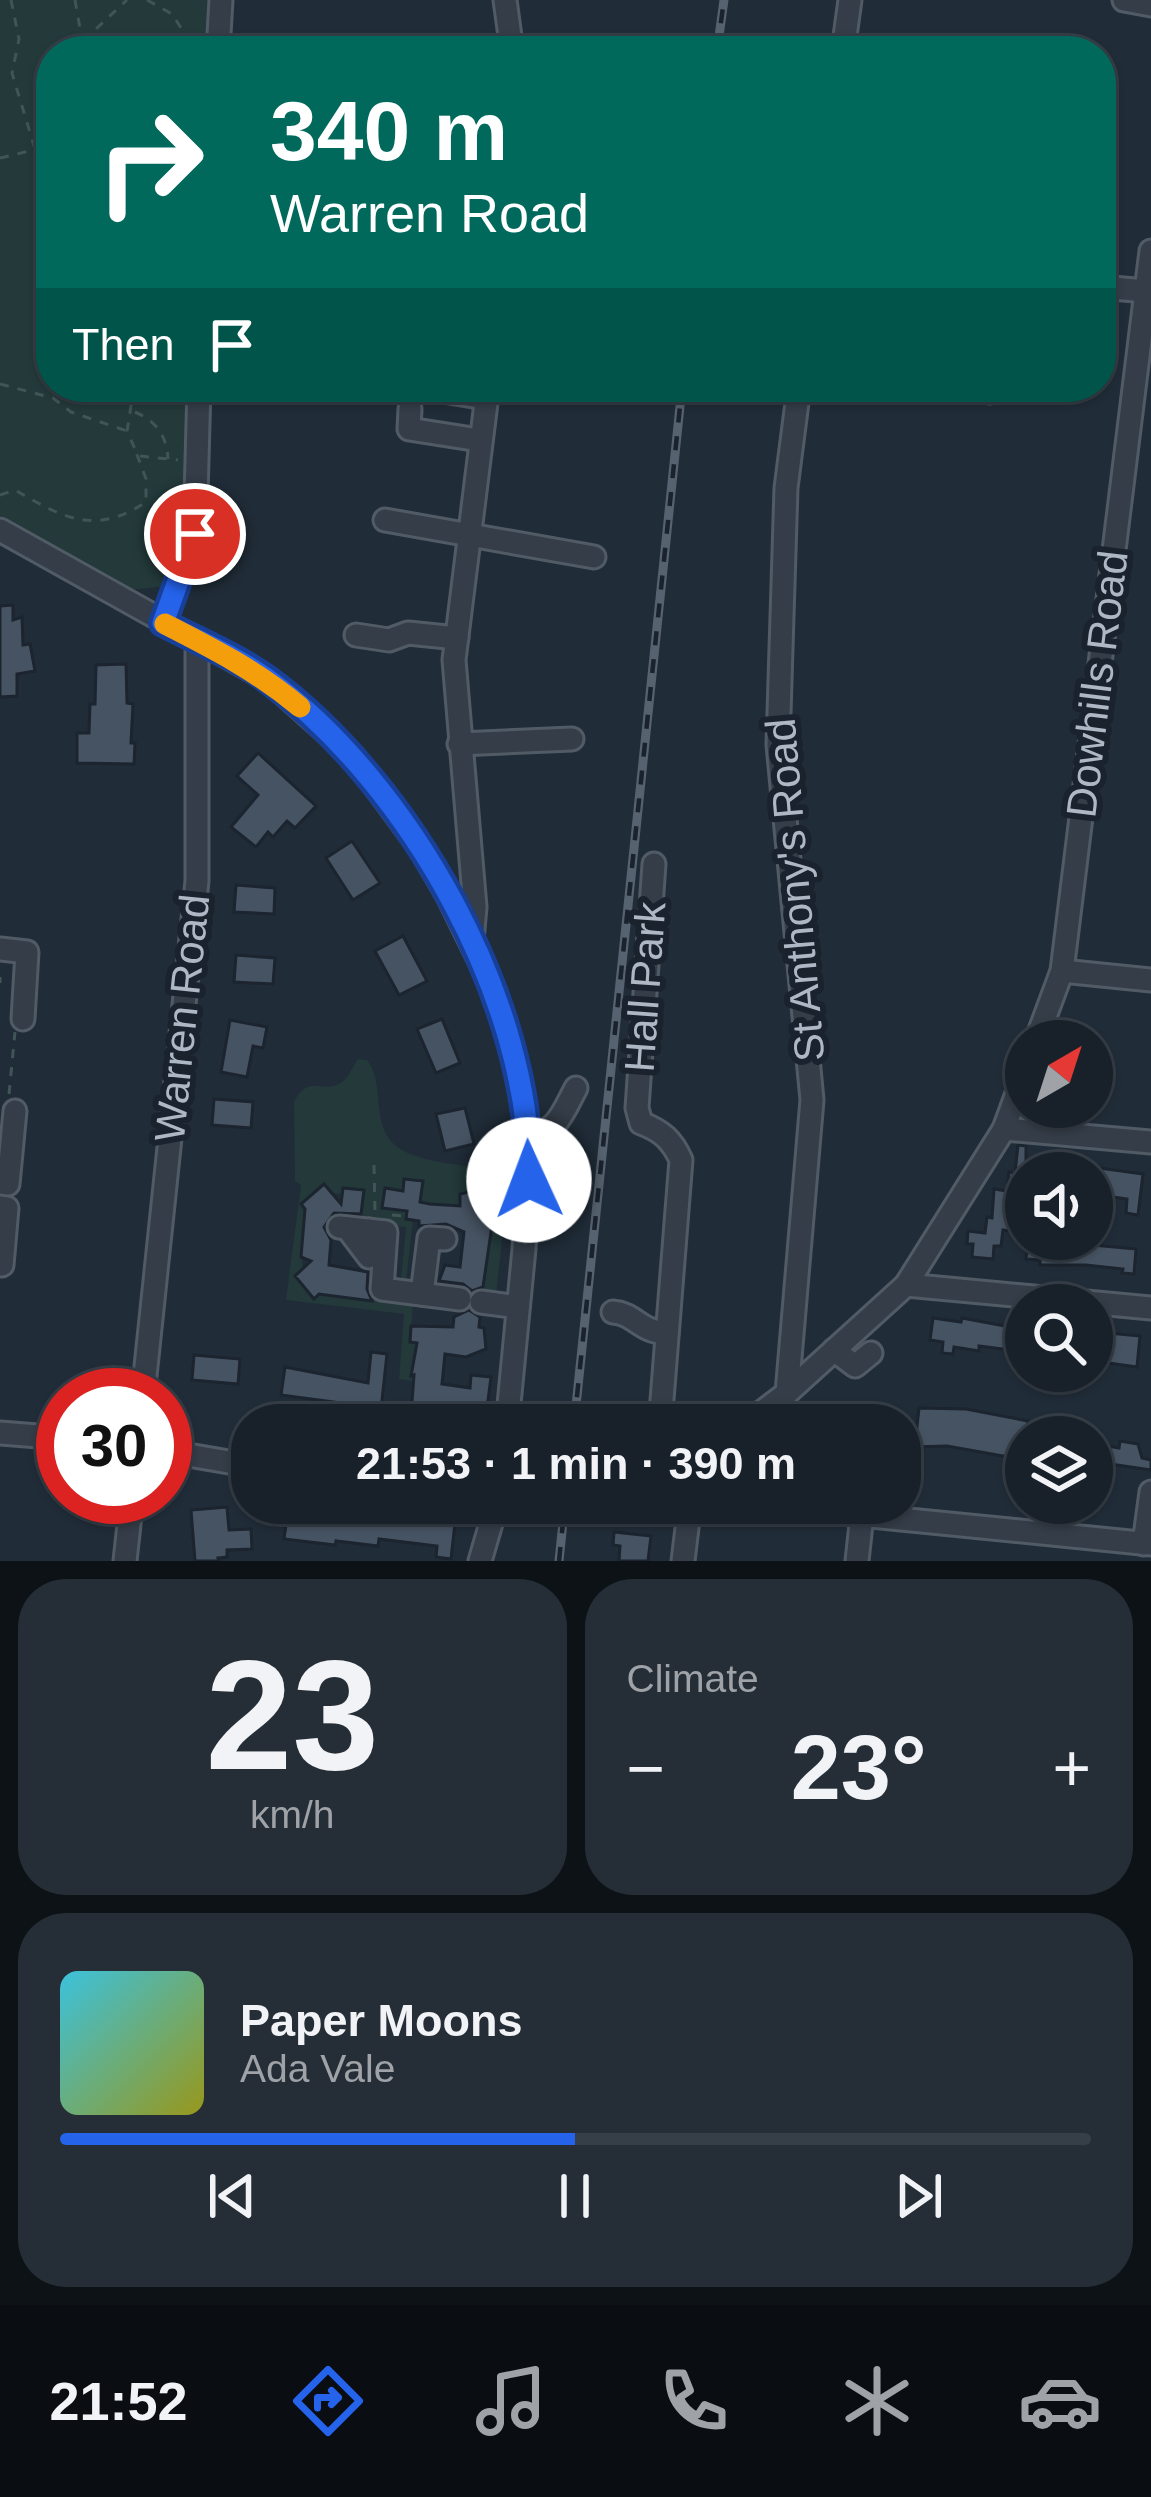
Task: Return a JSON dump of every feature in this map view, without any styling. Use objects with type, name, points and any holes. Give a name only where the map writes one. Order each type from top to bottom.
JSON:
[{"type":"street","points":[[219,36],[221,0]]},
{"type":"street","points":[[505,0],[510,36]]},
{"type":"street","points":[[845,36],[850,0]]},
{"type":"street","points":[[1124,0],[1151,4]]},
{"type":"street","name":"Dowhills Road","points":[[1044,1020],[1062,971],[1140,434],[1151,251]]},
{"type":"street","points":[[1116,288],[1146,290]]},
{"type":"street","points":[[163,623],[195,534],[199,402]]},
{"type":"street","points":[[472,941],[475,908],[454,660],[485,402]]},
{"type":"street","name":"St Anthony's Road","points":[[787,1393],[812,1100],[778,745],[786,488],[797,402]]},
{"type":"street","points":[[410,409],[409,429],[479,440]]},
{"type":"street","points":[[385,520],[594,557]]},
{"type":"street","points":[[0,530],[267,679],[353,756],[419,846],[495,992],[519,1076],[530,1137],[508,1404]]},
{"type":"street","points":[[356,635],[389,640],[408,633],[457,638]]},
{"type":"street","name":"Warren Road","points":[[145,1368],[197,881],[197,640]]},
{"type":"street","points":[[459,744],[572,739]]},
{"type":"street","name":"Hall Park","points":[[654,865],[637,1108],[641,1123],[659,1130],[674,1144],[681,1160],[668,1333]]},
{"type":"street","points":[[0,949],[28,952],[23,1019]]},
{"type":"street","points":[[1062,971],[1151,980]]},
{"type":"street","points":[[530,1137],[556,1126],[576,1088]]},
{"type":"street","points":[[0,1183],[8,1184],[15,1111]]},
{"type":"street","points":[[773,1404],[906,1285],[1004,1129],[1151,1142]]},
{"type":"street","points":[[0,1207],[7,1208],[2,1265]]},
{"type":"street","points":[[358,1224],[386,1232],[382,1289],[518,1307]]},
{"type":"street","points":[[422,1294],[429,1238],[446,1239]]},
{"type":"street","points":[[906,1285],[1151,1307]]},
{"type":"street","points":[[613,1312],[626,1313],[645,1330],[668,1333],[662,1404]]},
{"type":"street","points":[[834,1350],[855,1366],[871,1353]]},
{"type":"street","points":[[0,1433],[36,1436]]},
{"type":"street","points":[[192,1456],[231,1462]]},
{"type":"street","points":[[921,1521],[1147,1544],[1151,1492]]},
{"type":"street","points":[[125,1561],[129,1524]]},
{"type":"street","points":[[480,1561],[491,1524]]},
{"type":"street","points":[[683,1561],[687,1524]]},
{"type":"street","points":[[857,1561],[861,1524]]},
{"type":"path","points":[[0,158],[35,149],[12,73],[19,39],[11,0]]},
{"type":"path","points":[[75,0],[82,36]]},
{"type":"path","points":[[88,36],[127,0]]},
{"type":"path","points":[[147,0],[172,14],[182,36]]},
{"type":"path","points":[[172,14],[173,0]]},
{"type":"path","points":[[0,384],[36,394]]},
{"type":"path","points":[[57,402],[70,412],[127,431]]},
{"type":"path","points":[[0,495],[15,490],[67,517],[96,524],[128,514],[146,502],[146,479],[127,431],[133,402]]},
{"type":"path","points":[[133,412],[151,418],[167,443],[168,461]]},
{"type":"path","points":[[136,452],[168,461],[197,461]]},
{"type":"path","points":[[15,1111],[8,1110],[16,1018],[23,1019]]},
{"type":"path","points":[[358,1224],[374,1165]]},
{"type":"green space","points":[[0,0],[228,0],[224,36],[36,36],[36,402],[199,402],[195,534],[176,585],[128,590],[48,548],[0,515]]},
{"type":"green space","points":[[358,1059],[367,1060],[372,1068],[382,1125],[396,1145],[425,1159],[509,1178],[496,1294],[482,1297],[494,1213],[483,1211],[489,1195],[484,1190],[461,1194],[460,1209],[420,1204],[423,1182],[405,1179],[403,1191],[385,1189],[383,1208],[407,1212],[406,1219],[413,1220],[406,1282],[397,1286],[383,1276],[401,1278],[406,1227],[360,1222],[363,1190],[344,1188],[342,1194],[332,1193],[324,1185],[301,1203],[308,1213],[303,1267],[295,1276],[314,1298],[322,1292],[413,1305],[410,1341],[419,1343],[414,1381],[399,1379],[404,1314],[286,1300],[301,1185],[295,1181],[294,1101],[305,1088],[342,1082]]},
{"type":"building","points":[[13,605],[13,620],[22,617],[23,645],[30,644],[35,671],[17,674],[17,696],[0,697],[0,606]]},
{"type":"building","points":[[126,664],[127,703],[133,704],[134,764],[77,763],[77,733],[89,733],[90,704],[95,704],[96,665]]},
{"type":"building","points":[[258,753],[316,806],[295,828],[287,821],[273,837],[268,832],[256,847],[231,827],[258,795],[237,776]]},
{"type":"building","points":[[352,841],[380,883],[353,900],[326,858]]},
{"type":"building","points":[[236,885],[275,888],[274,914],[234,912]]},
{"type":"building","points":[[403,936],[427,981],[399,995],[375,951]]},
{"type":"building","points":[[236,955],[275,958],[273,984],[234,982]]},
{"type":"building","points":[[442,1019],[460,1063],[436,1073],[417,1029]]},
{"type":"building","points":[[230,1020],[267,1027],[263,1048],[253,1046],[247,1077],[221,1072]]},
{"type":"building","points":[[214,1099],[253,1102],[251,1128],[212,1125]]},
{"type":"building","points":[[465,1108],[474,1144],[445,1151],[436,1114]]},
{"type":"building","points":[[1113,1170],[1143,1174],[1138,1215],[1126,1213],[1127,1199],[1113,1197]]},
{"type":"building","points":[[404,1179],[423,1181],[420,1202],[430,1204],[460,1206],[460,1194],[478,1190],[489,1195],[488,1212],[494,1212],[483,1287],[472,1291],[463,1284],[439,1281],[445,1265],[460,1267],[464,1232],[446,1224],[419,1226],[419,1221],[406,1219],[407,1211],[382,1208],[385,1188],[403,1191]]},
{"type":"building","points":[[324,1184],[341,1204],[343,1188],[364,1190],[361,1214],[334,1213],[324,1227],[331,1240],[329,1265],[368,1272],[372,1301],[319,1294],[314,1299],[295,1276],[311,1261],[301,1257],[305,1209],[301,1204]]},
{"type":"building","points":[[994,1189],[1005,1191],[1001,1246],[994,1246],[993,1259],[972,1257],[968,1231],[985,1233],[987,1217],[992,1218]]},
{"type":"building","points":[[1113,1247],[1136,1249],[1134,1274],[1086,1265],[1040,1265],[1040,1260],[1113,1260]]},
{"type":"building","points":[[469,1310],[480,1317],[486,1349],[466,1357],[445,1354],[442,1384],[470,1388],[471,1375],[491,1377],[488,1404],[412,1404],[417,1343],[410,1342],[411,1326],[453,1327],[454,1317]]},
{"type":"building","points":[[933,1318],[1005,1326],[1005,1349],[954,1347],[953,1354],[942,1353],[943,1342],[930,1340]]},
{"type":"building","points":[[1113,1333],[1140,1336],[1137,1367],[1113,1364]]},
{"type":"building","points":[[371,1352],[387,1354],[382,1404],[281,1395],[285,1367],[368,1383]]},
{"type":"building","points":[[194,1355],[240,1359],[238,1384],[192,1380]]},
{"type":"building","points":[[921,1408],[1005,1417],[1005,1456],[947,1446],[921,1447]]},
{"type":"building","points":[[1120,1441],[1138,1444],[1142,1458],[1151,1460],[1151,1470],[1113,1464],[1113,1447],[1119,1448]]},
{"type":"building","points":[[227,1507],[229,1530],[251,1529],[252,1549],[227,1550],[227,1557],[219,1561],[195,1561],[192,1510]]},
{"type":"building","points":[[286,1524],[455,1524],[451,1559],[436,1557],[437,1546],[379,1539],[378,1546],[284,1539]]},
{"type":"building","points":[[614,1532],[651,1536],[648,1561],[619,1561]]},
{"type":"railway","points":[[719,36],[724,0]]},
{"type":"railway","points":[[576,1404],[680,402]]},
{"type":"railway","points":[[559,1561],[563,1524]]},
{"type":"slow traffic","points":[[165,624],[216,647],[267,679],[300,707]]},
{"type":"route","points":[[195,534],[163,623],[216,647],[267,679],[314,718],[353,756],[419,846],[495,992],[519,1076],[530,1137],[529,1180]]}]
